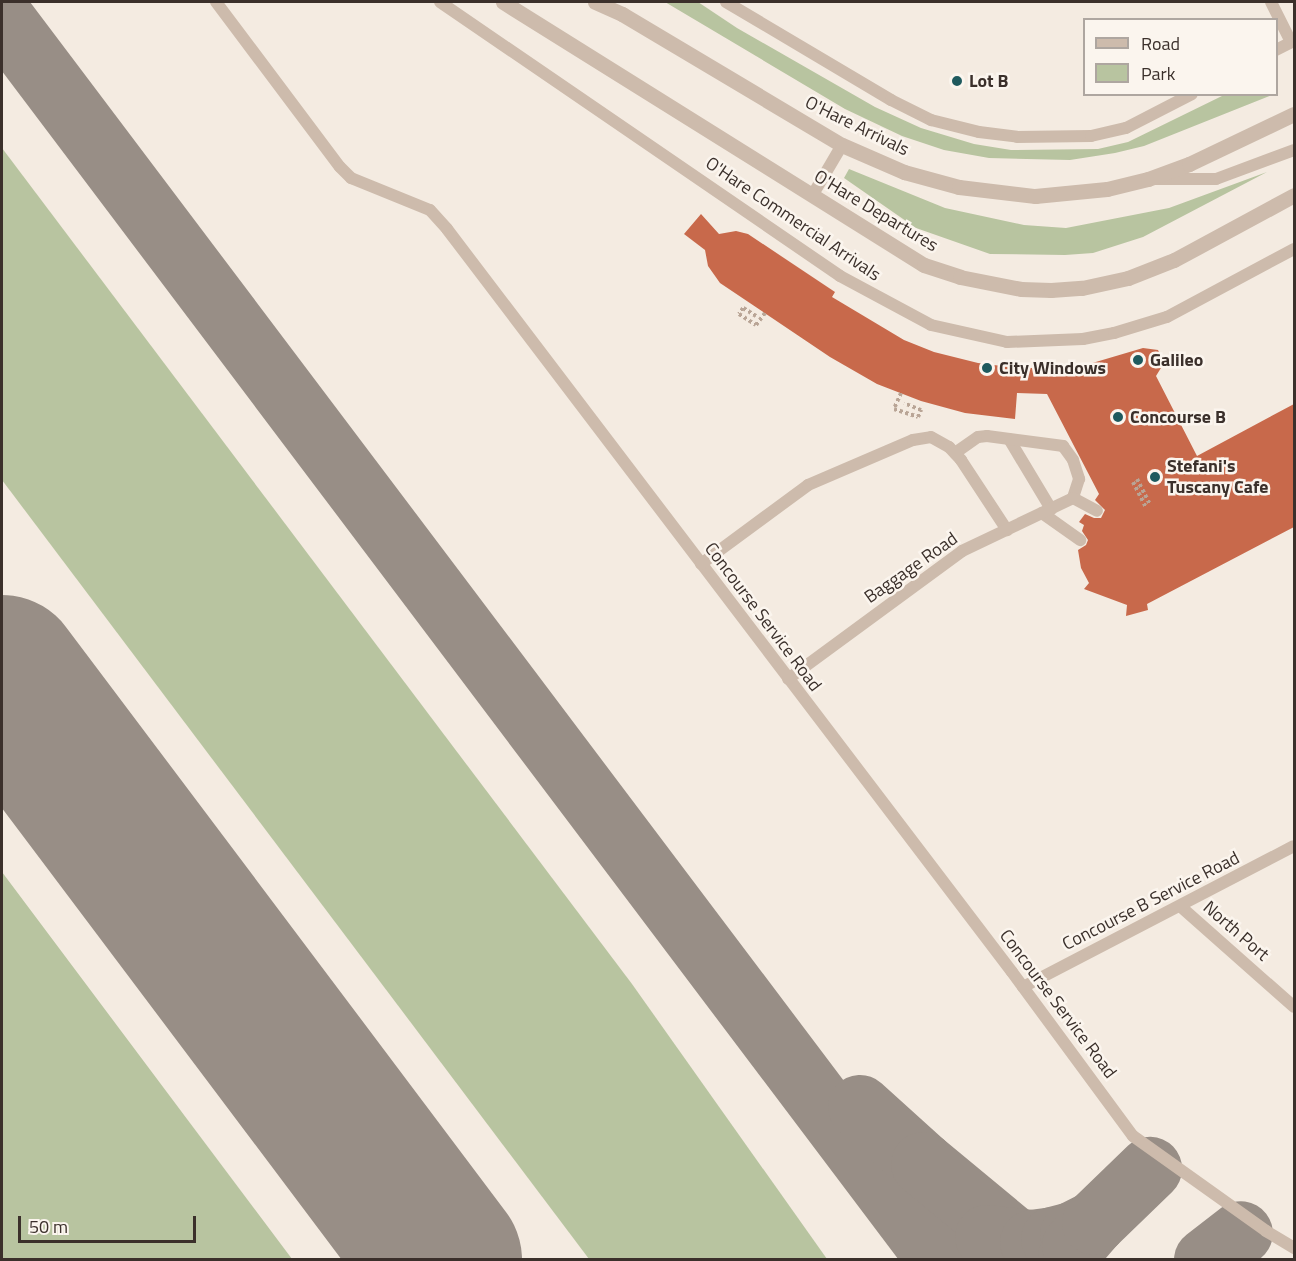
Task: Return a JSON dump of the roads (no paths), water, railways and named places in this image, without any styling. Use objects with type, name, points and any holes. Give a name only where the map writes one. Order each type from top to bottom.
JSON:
[{"type":"street","name":"O'Hare Departures","points":[[503,2],[924,265],[960,277],[1021,289],[1052,290],[1082,288],[1128,278],[1174,260],[1289,199]]},
{"type":"street","name":"O'Hare Arrivals","points":[[595,2],[622,14],[842,145],[904,172],[959,187],[996,193],[1035,196],[1066,194],[1107,189],[1148,179],[1189,164],[1294,114]]},
{"type":"street","points":[[609,2],[622,14]]},
{"type":"lane","name":"Concourse Service Road","points":[[216,2],[340,167],[351,178],[430,210],[447,229],[1023,987],[1132,1136],[1266,1232],[1294,1248]]},
{"type":"lane","name":"O'Hare Commercial Arrivals","points":[[440,2],[840,276],[931,325],[1007,342],[1083,339],[1114,333],[1167,317],[1294,249]]},
{"type":"lane","points":[[726,2],[891,100],[932,120],[979,132],[1017,137],[1091,136],[1126,128],[1188,96]]},
{"type":"lane","points":[[1271,2],[1293,41],[1278,49]]},
{"type":"lane","points":[[812,196],[842,145]]},
{"type":"lane","points":[[1148,179],[1216,179],[1294,150]]},
{"type":"lane","points":[[701,564],[808,485],[913,440],[932,437],[955,453],[1007,530]]},
{"type":"lane","points":[[955,453],[978,437],[1063,446],[1073,460],[1079,479],[1073,498],[1097,511]]},
{"type":"lane","points":[[1009,439],[1047,511],[1080,540]]},
{"type":"lane","name":"Baggage Road","points":[[788,679],[962,551],[1073,498]]},
{"type":"lane","name":"Concourse B Service Road","points":[[1023,987],[1294,846]]},
{"type":"lane","name":"North Port","points":[[1180,906],[1294,1006]]},
{"type":"place","name":"Lot B","points":[[957,81]]},
{"type":"place","name":"Galileo","points":[[1138,360]]},
{"type":"place","name":"City Windows","points":[[987,368]]},
{"type":"place","name":"Concourse B","points":[[1118,417]]},
{"type":"place","name":"Stefani's Tuscany Cafe","points":[[1155,477]]}]
